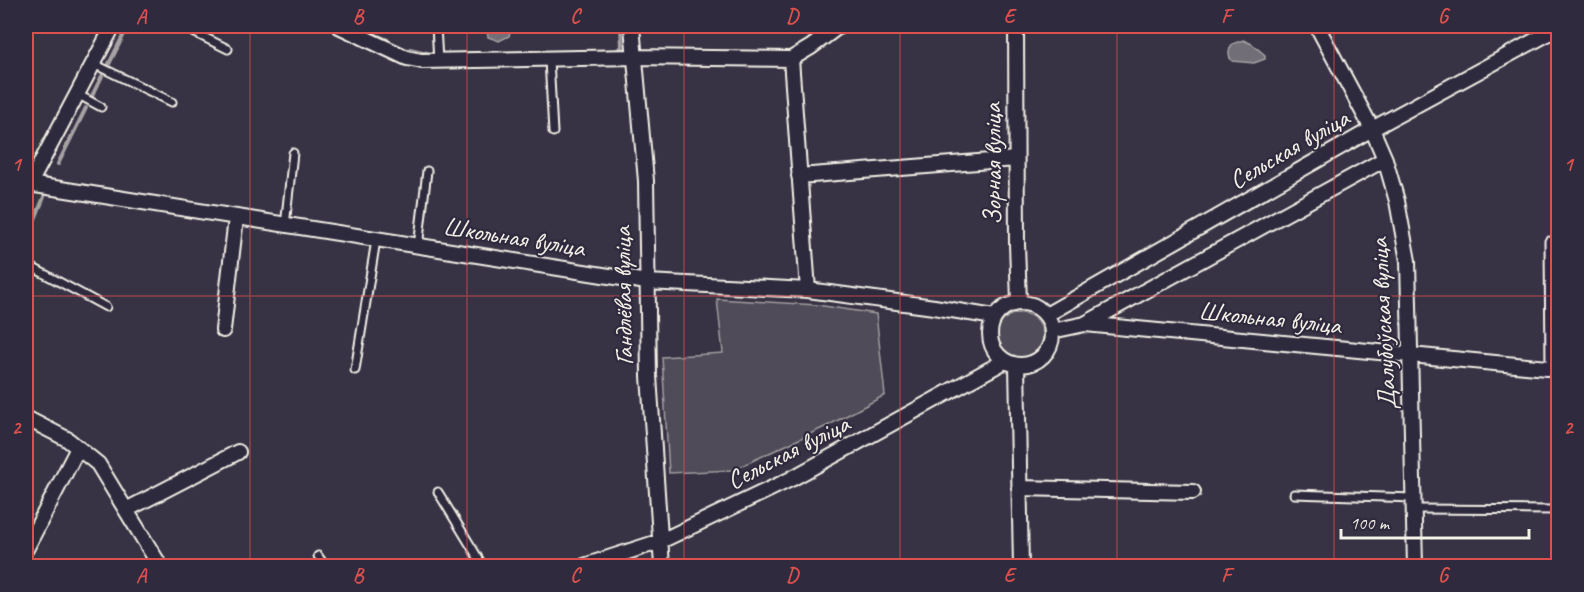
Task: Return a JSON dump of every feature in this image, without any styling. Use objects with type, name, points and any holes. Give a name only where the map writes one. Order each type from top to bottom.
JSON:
[{"type":"street","points":[[27,188],[114,26]]},
{"type":"street","points":[[339,26],[407,58],[422,62],[634,57],[791,59],[812,47],[839,26]]},
{"type":"street","name":"Гандлёвая вуліца","points":[[632,26],[646,181],[649,376],[662,567]]},
{"type":"street","name":"Зорная вуліца","points":[[1016,26],[1019,303]]},
{"type":"street","name":"Далубоўская вуліца","points":[[1317,26],[1372,129],[1385,159],[1397,201],[1408,261],[1415,567]]},
{"type":"street","name":"Сельская вуліца","points":[[1046,315],[1372,129],[1558,28]]},
{"type":"street","points":[[791,59],[808,291]]},
{"type":"street","points":[[799,176],[1016,159]]},
{"type":"street","name":"Сельская вуліца","points":[[1052,331],[1085,324],[1385,159]]},
{"type":"street","name":"Школьная вуліца","points":[[27,188],[237,218],[647,282],[808,291],[994,317]]},
{"type":"street","points":[[223,330],[237,218]]},
{"type":"street","points":[[1029,303],[1046,315],[1052,331],[1052,340],[1047,351],[1039,360],[1029,365],[1011,363],[995,353],[990,342],[990,329],[994,317],[1000,310],[1009,305],[1029,303]]},
{"type":"street","name":"Школьная вуліца","points":[[1085,324],[1554,369]]},
{"type":"street","points":[[1011,363],[1019,488],[1021,567]]},
{"type":"street","name":"Сельская вуліца","points":[[584,567],[661,541],[791,479],[1011,363]]},
{"type":"street","points":[[26,418],[67,439],[98,464],[160,567]]},
{"type":"street","points":[[26,549],[78,448]]},
{"type":"street","points":[[126,510],[238,452]]},
{"type":"street","points":[[1019,488],[1193,492]]},
{"type":"lane","points":[[181,26],[228,49]]},
{"type":"lane","points":[[436,26],[438,61]]},
{"type":"lane","points":[[549,60],[553,132]]},
{"type":"lane","points":[[94,64],[172,102]]},
{"type":"lane","points":[[77,94],[101,107]]},
{"type":"lane","points":[[285,226],[293,153]]},
{"type":"lane","points":[[418,247],[427,171]]},
{"type":"lane","points":[[355,370],[376,240]]},
{"type":"lane","points":[[1549,241],[1554,369]]},
{"type":"lane","points":[[26,264],[106,307]]},
{"type":"lane","points":[[438,492],[483,567]]},
{"type":"lane","points":[[1294,494],[1558,510]]},
{"type":"lane","points":[[318,556],[325,567]]},
{"type":"shaded area","points":[[486,26],[512,26],[509,36],[499,41],[488,37]]},
{"type":"shaded area","points":[[1243,40],[1265,55],[1265,59],[1254,63],[1232,61],[1229,52],[1232,44]]},
{"type":"shaded area","points":[[717,299],[817,305],[876,314],[885,395],[829,425],[733,470],[669,473],[662,357],[723,353]]},
{"type":"shaded area","points":[[1020,313],[1036,320],[1043,336],[1036,352],[1020,359],[1004,352],[997,336],[1004,320]]},
{"type":"waterway","points":[[109,64],[128,26]]},
{"type":"waterway","points":[[616,51],[622,47],[621,26]]},
{"type":"waterway","points":[[364,30],[388,40]]},
{"type":"waterway","points":[[410,49],[431,54]]},
{"type":"waterway","points":[[92,96],[102,76]]},
{"type":"waterway","points":[[58,164],[86,108]]},
{"type":"waterway","points":[[26,241],[44,197]]}]
